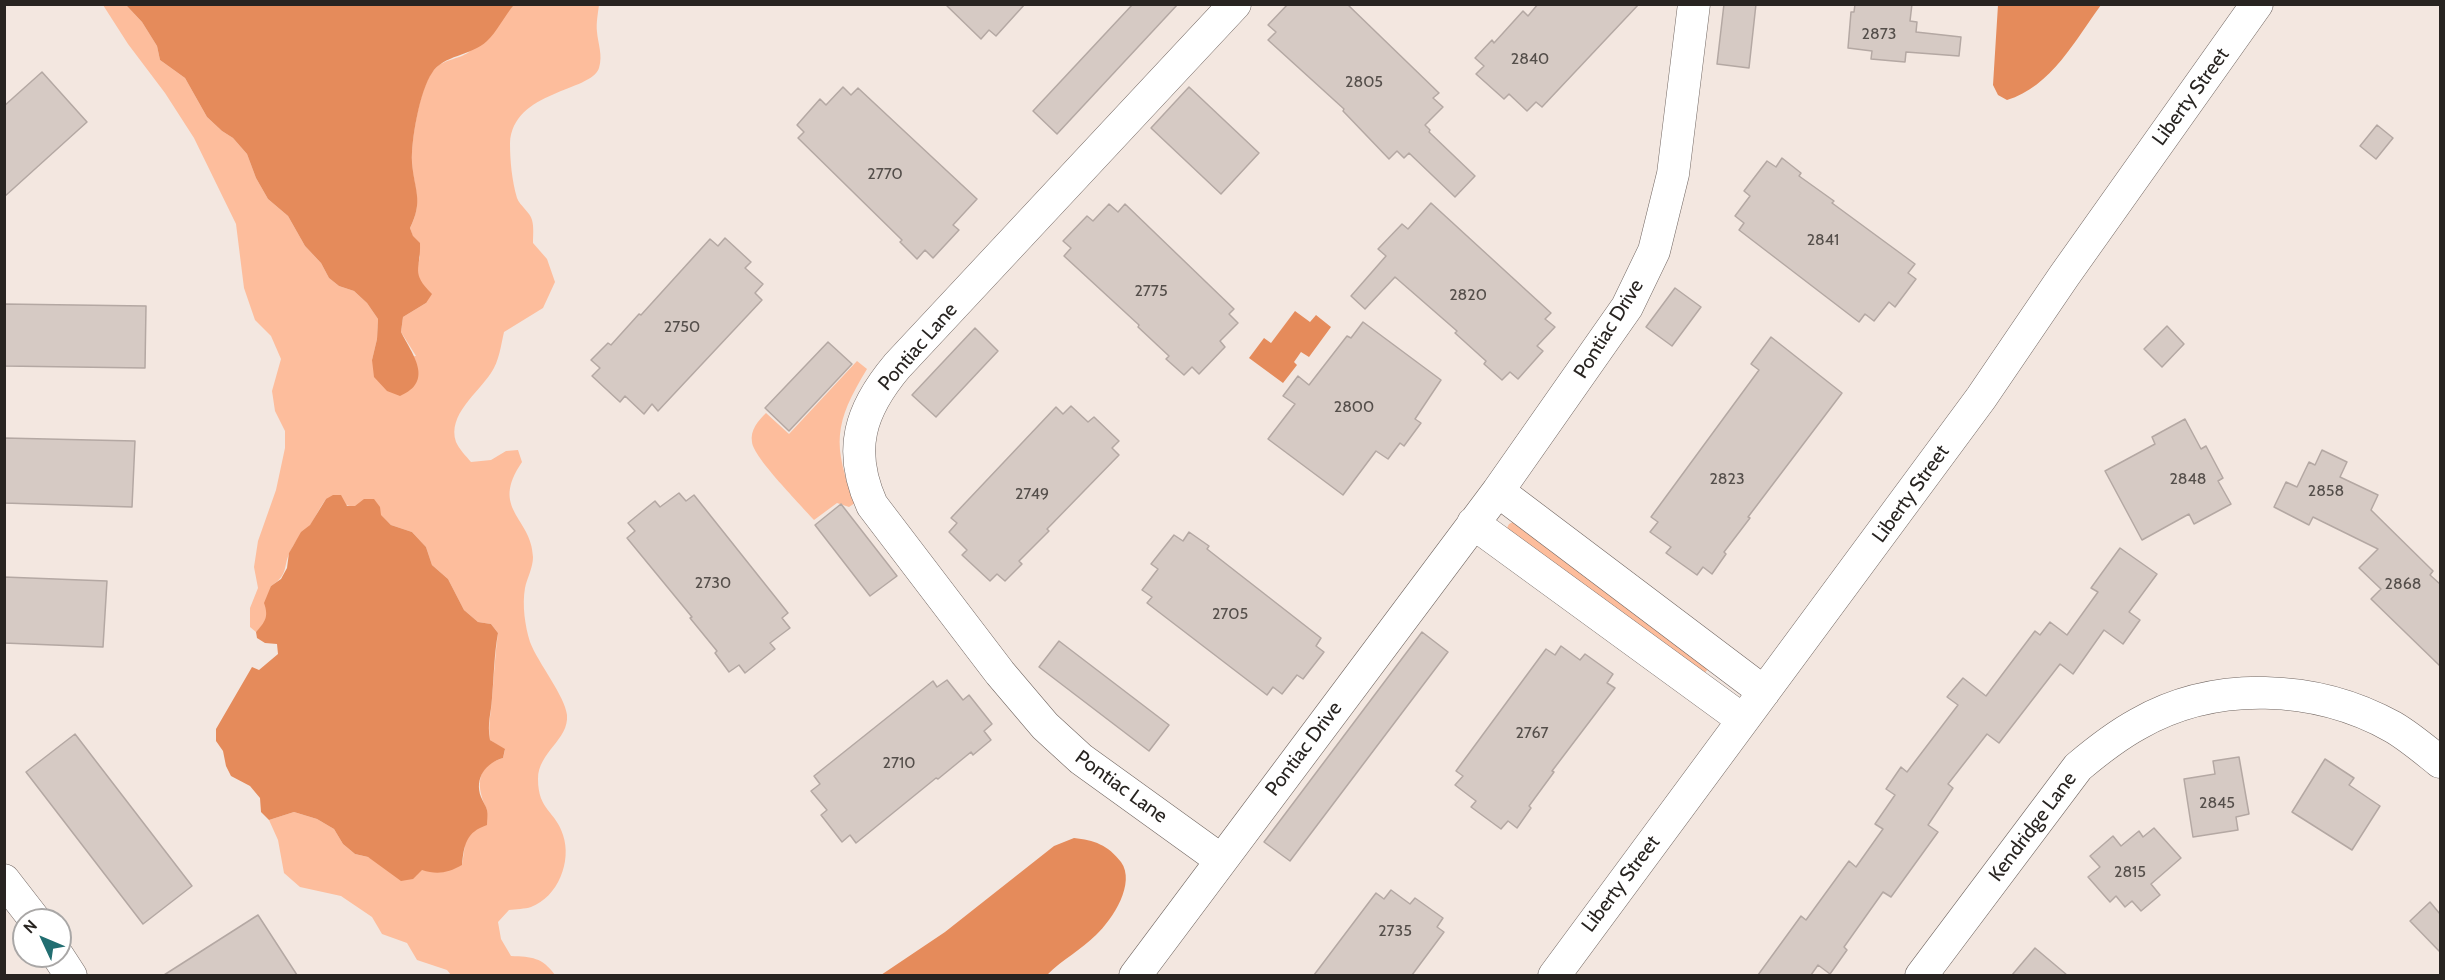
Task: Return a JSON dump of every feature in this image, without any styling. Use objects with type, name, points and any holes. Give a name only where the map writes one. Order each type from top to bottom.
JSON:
[{"type":"street","name":"Pontiac Lane","points":[[1221,860],[1081,759],[1026,706],[877,512],[864,486],[859,468],[858,450],[860,432],[866,415],[885,380],[1234,4]]},
{"type":"street","name":"Pontiac Drive","points":[[1135,975],[1498,491],[1607,339],[1627,307],[1654,251],[1673,174],[1694,4]]},
{"type":"street","name":"Liberty Street","points":[[1554,975],[1981,398],[2077,257],[2257,4]]},
{"type":"street","points":[[1498,491],[1764,692]]},
{"type":"street","points":[[1473,523],[1743,720]]},
{"type":"street","name":"Kendridge Lane","points":[[1921,975],[2078,767],[2104,746],[2139,723],[2177,707],[2219,695],[2258,692],[2332,702],[2392,727],[2440,762]]},
{"type":"street","points":[[4,880],[26,908]]},
{"type":"shaded area","points":[[1998,4],[2101,5],[2072,47],[2049,73],[2023,94],[2007,100],[1998,95],[1993,85]]},
{"type":"shaded area","points":[[103,5],[126,5],[142,22],[157,46],[160,60],[185,78],[207,117],[233,138],[247,154],[256,178],[268,199],[288,216],[305,246],[321,263],[329,278],[339,286],[354,291],[367,303],[378,319],[377,339],[372,360],[416,356],[401,332],[403,317],[426,303],[416,272],[420,257],[410,228],[417,202],[412,152],[420,101],[428,78],[441,64],[469,52],[514,5],[599,5],[597,25],[599,68],[593,76],[537,102],[524,112],[514,126],[510,143],[517,198],[531,217],[533,243],[547,259],[555,282],[543,308],[504,332],[494,369],[465,405],[454,432],[457,445],[471,462],[491,460],[506,451],[518,450],[522,462],[513,478],[510,491],[511,503],[531,543],[533,557],[524,595],[525,622],[530,642],[562,699],[567,715],[563,732],[539,770],[539,790],[544,804],[560,827],[566,856],[560,877],[549,895],[531,907],[509,910],[498,922],[501,939],[511,956],[541,961],[555,975],[451,975],[447,970],[417,960],[407,943],[382,934],[372,917],[341,896],[300,887],[284,873],[278,840],[269,820],[294,812],[317,819],[334,829],[343,844],[355,854],[422,870],[462,865],[466,838],[477,828],[487,810],[481,793],[480,778],[487,766],[503,758],[505,750],[490,740],[489,734],[498,633],[491,624],[478,622],[464,610],[448,579],[432,565],[426,547],[412,532],[391,525],[380,515],[326,499],[311,524],[293,546],[281,578],[271,586],[266,622],[256,632],[250,627],[250,608],[258,588],[254,567],[258,541],[276,490],[285,448],[285,431],[275,411],[272,391],[281,359],[271,336],[255,320],[244,288],[236,224],[194,138]]},
{"type":"shaded area","points":[[126,5],[514,5],[487,41],[437,67],[428,81],[420,103],[412,153],[417,202],[410,228],[413,236],[420,243],[418,270],[421,281],[432,294],[426,303],[403,317],[401,332],[415,358],[419,375],[411,390],[400,396],[387,391],[374,377],[372,360],[377,339],[378,319],[367,303],[354,291],[339,286],[329,278],[321,263],[305,246],[288,216],[268,199],[256,178],[247,154],[233,138],[207,117],[185,78],[160,60],[157,46],[142,22]]},
{"type":"shaded area","points":[[1295,311],[1310,322],[1316,315],[1331,327],[1309,357],[1301,352],[1294,362],[1297,365],[1283,383],[1249,358],[1264,338],[1271,343]]},
{"type":"shaded area","points":[[857,361],[867,369],[848,405],[840,434],[843,465],[855,503],[849,507],[837,503],[814,520],[760,459],[752,442],[753,430],[766,413],[789,434]]},
{"type":"shaded area","points":[[333,495],[341,495],[347,506],[355,506],[364,499],[374,499],[380,507],[381,515],[391,525],[412,532],[426,547],[432,565],[448,579],[464,610],[478,622],[491,624],[498,633],[489,734],[490,740],[505,749],[503,758],[491,764],[480,778],[479,790],[487,810],[487,825],[470,835],[462,865],[452,870],[438,873],[422,870],[413,879],[401,881],[368,857],[355,854],[343,844],[334,829],[317,819],[294,812],[269,820],[261,812],[260,798],[250,786],[231,776],[223,751],[216,741],[216,729],[252,667],[259,670],[278,654],[277,644],[265,643],[257,638],[256,632],[266,616],[264,603],[271,586],[281,579],[287,568],[289,553],[301,532],[310,525],[326,499]]},
{"type":"shaded area","points":[[1515,521],[1708,669],[1702,676],[1506,530],[1509,524]]},
{"type":"shaded area","points":[[1074,838],[1100,844],[1111,851],[1121,862],[1126,880],[1121,900],[1103,928],[1047,975],[881,975],[945,932],[1054,846]]},
{"type":"building","points":[[945,4],[1025,4],[996,36],[989,30],[981,39]]},
{"type":"building","points":[[1133,4],[1178,4],[1057,134],[1033,111]]},
{"type":"building","points":[[1288,4],[1347,4],[1439,93],[1433,98],[1443,107],[1425,125],[1430,130],[1429,132],[1475,176],[1455,197],[1409,153],[1404,158],[1397,151],[1389,159],[1343,111],[1344,109],[1268,40],[1276,32],[1268,25]]},
{"type":"building","points":[[1538,4],[1639,4],[1542,107],[1536,102],[1527,111],[1509,94],[1504,99],[1476,74],[1484,66],[1475,58],[1492,40],[1494,43],[1523,11],[1528,16]]},
{"type":"building","points":[[1724,4],[1756,4],[1749,68],[1717,64]]},
{"type":"building","points":[[1855,4],[1912,4],[1910,21],[1917,22],[1916,32],[1961,37],[1959,56],[1906,52],[1905,62],[1871,59],[1872,51],[1848,48],[1851,12],[1854,12]]},
{"type":"building","points":[[42,72],[87,122],[4,197],[4,106]]},
{"type":"building","points":[[843,87],[851,95],[858,88],[977,199],[953,225],[959,230],[933,258],[925,250],[917,259],[900,242],[902,240],[798,138],[804,132],[797,125],[820,99],[826,105]]},
{"type":"building","points":[[1189,87],[1259,153],[1221,194],[1151,128]]},
{"type":"building","points":[[2377,125],[2393,138],[2376,159],[2360,146]]},
{"type":"building","points":[[1782,158],[1801,173],[1799,176],[1834,201],[1832,203],[1915,264],[1908,273],[1916,279],[1895,307],[1889,302],[1874,321],[1865,314],[1859,322],[1739,230],[1744,223],[1735,216],[1750,196],[1744,191],[1767,161],[1776,167]]},
{"type":"building","points":[[1431,203],[1551,313],[1545,319],[1555,327],[1537,346],[1543,351],[1518,379],[1510,372],[1502,380],[1484,364],[1486,361],[1455,333],[1457,331],[1395,277],[1365,309],[1351,296],[1386,256],[1378,249],[1402,224],[1408,229]]},
{"type":"building","points":[[1109,204],[1118,212],[1125,204],[1234,309],[1229,314],[1238,323],[1220,341],[1225,347],[1199,374],[1192,367],[1184,375],[1166,359],[1169,356],[1138,327],[1139,325],[1064,256],[1071,248],[1063,241],[1087,216],[1093,221]]},
{"type":"building","points":[[725,238],[751,262],[745,268],[763,284],[755,293],[762,300],[658,411],[652,404],[644,414],[625,396],[620,402],[592,376],[600,368],[591,360],[608,343],[611,345],[639,314],[641,315],[710,239],[718,246]]},
{"type":"building","points":[[1675,288],[1701,307],[1672,346],[1646,327]]},
{"type":"building","points":[[4,304],[146,306],[145,368],[4,366]]},
{"type":"building","points":[[1363,322],[1441,380],[1415,419],[1421,423],[1404,446],[1400,443],[1388,459],[1376,451],[1343,495],[1268,439],[1295,404],[1283,396],[1298,376],[1309,385],[1347,336],[1351,338]]},
{"type":"building","points":[[2167,326],[2184,344],[2162,367],[2144,349]]},
{"type":"building","points":[[975,328],[998,351],[936,417],[912,395]]},
{"type":"building","points":[[1771,337],[1842,393],[1748,517],[1750,518],[1724,552],[1726,554],[1712,574],[1703,567],[1697,575],[1666,553],[1671,547],[1650,532],[1658,522],[1651,517],[1759,370],[1751,364]]},
{"type":"building","points":[[828,342],[852,364],[789,431],[765,408]]},
{"type":"building","points":[[1071,406],[1088,422],[1094,417],[1119,441],[1112,448],[1119,455],[1047,529],[1049,531],[1019,561],[1022,564],[1005,581],[997,574],[990,581],[962,555],[967,550],[949,532],[957,523],[951,518],[1056,407],[1063,414]]},
{"type":"building","points":[[2185,419],[2201,449],[2206,446],[2223,478],[2218,481],[2231,504],[2194,524],[2189,514],[2142,540],[2105,471],[2155,444],[2152,437]]},
{"type":"building","points":[[4,438],[135,441],[132,507],[4,503]]},
{"type":"building","points":[[2322,450],[2347,462],[2340,477],[2378,495],[2371,510],[2433,571],[2430,575],[2440,584],[2440,666],[2371,599],[2381,589],[2359,568],[2378,549],[2313,517],[2309,525],[2274,507],[2286,482],[2297,487],[2309,462],[2315,465]]},
{"type":"building","points":[[679,493],[686,501],[694,495],[788,613],[782,618],[790,628],[770,643],[775,649],[745,673],[739,665],[729,672],[715,653],[717,651],[690,618],[692,617],[627,538],[635,531],[628,523],[655,501],[660,507]]},
{"type":"building","points":[[841,504],[897,576],[870,596],[815,525]]},
{"type":"building","points":[[1189,532],[1209,546],[1207,549],[1321,638],[1316,646],[1324,652],[1303,679],[1297,675],[1282,694],[1273,687],[1267,695],[1147,603],[1152,597],[1142,590],[1158,569],[1151,564],[1174,535],[1183,541]]},
{"type":"building","points":[[2120,548],[2157,574],[2129,612],[2140,620],[2123,644],[2104,630],[2073,674],[2060,664],[1999,743],[1987,734],[1948,784],[1953,788],[1928,825],[1938,832],[1891,897],[1883,892],[1844,947],[1847,950],[1830,974],[1818,965],[1811,975],[1758,975],[1801,916],[1806,920],[1849,861],[1856,867],[1883,829],[1875,824],[1895,795],[1886,789],[1901,767],[1907,772],[1958,705],[1947,697],[1963,678],[1986,696],[2035,631],[2040,635],[2050,622],[2067,635],[2098,592],[2091,588]]},
{"type":"building","points":[[4,577],[107,581],[103,647],[4,643]]},
{"type":"building","points":[[1422,632],[1448,652],[1290,861],[1264,842]]},
{"type":"building","points":[[1059,641],[1169,725],[1149,751],[1039,667]]},
{"type":"building","points":[[1561,646],[1580,660],[1585,654],[1613,674],[1607,683],[1615,688],[1552,771],[1554,772],[1529,806],[1531,808],[1517,828],[1508,821],[1501,829],[1471,807],[1476,801],[1455,785],[1463,776],[1456,771],[1546,649],[1555,655]]},
{"type":"building","points":[[947,680],[963,700],[969,695],[992,724],[984,731],[991,740],[973,755],[971,752],[938,779],[936,778],[856,843],[850,835],[842,842],[821,815],[827,810],[811,791],[820,784],[814,776],[933,681],[937,687]]},
{"type":"building","points":[[75,734],[192,886],[143,924],[26,772]]},
{"type":"building","points":[[2239,757],[2249,814],[2236,817],[2238,830],[2193,837],[2184,779],[2215,774],[2213,761]]},
{"type":"building","points":[[2325,759],[2354,778],[2349,785],[2380,806],[2352,850],[2292,812]]},
{"type":"building","points":[[2154,828],[2181,858],[2151,884],[2160,895],[2141,911],[2132,901],[2125,907],[2116,896],[2110,902],[2088,877],[2100,867],[2090,856],[2113,836],[2121,846],[2139,831],[2143,837]]},
{"type":"building","points":[[1391,890],[1410,904],[1415,898],[1443,918],[1437,927],[1444,932],[1412,975],[1314,975],[1376,893],[1384,899]]},
{"type":"building","points":[[2430,902],[2440,914],[2440,952],[2410,921]]},
{"type":"building","points":[[258,915],[297,975],[164,975]]},
{"type":"building","points":[[2035,948],[2067,975],[2012,975]]}]
